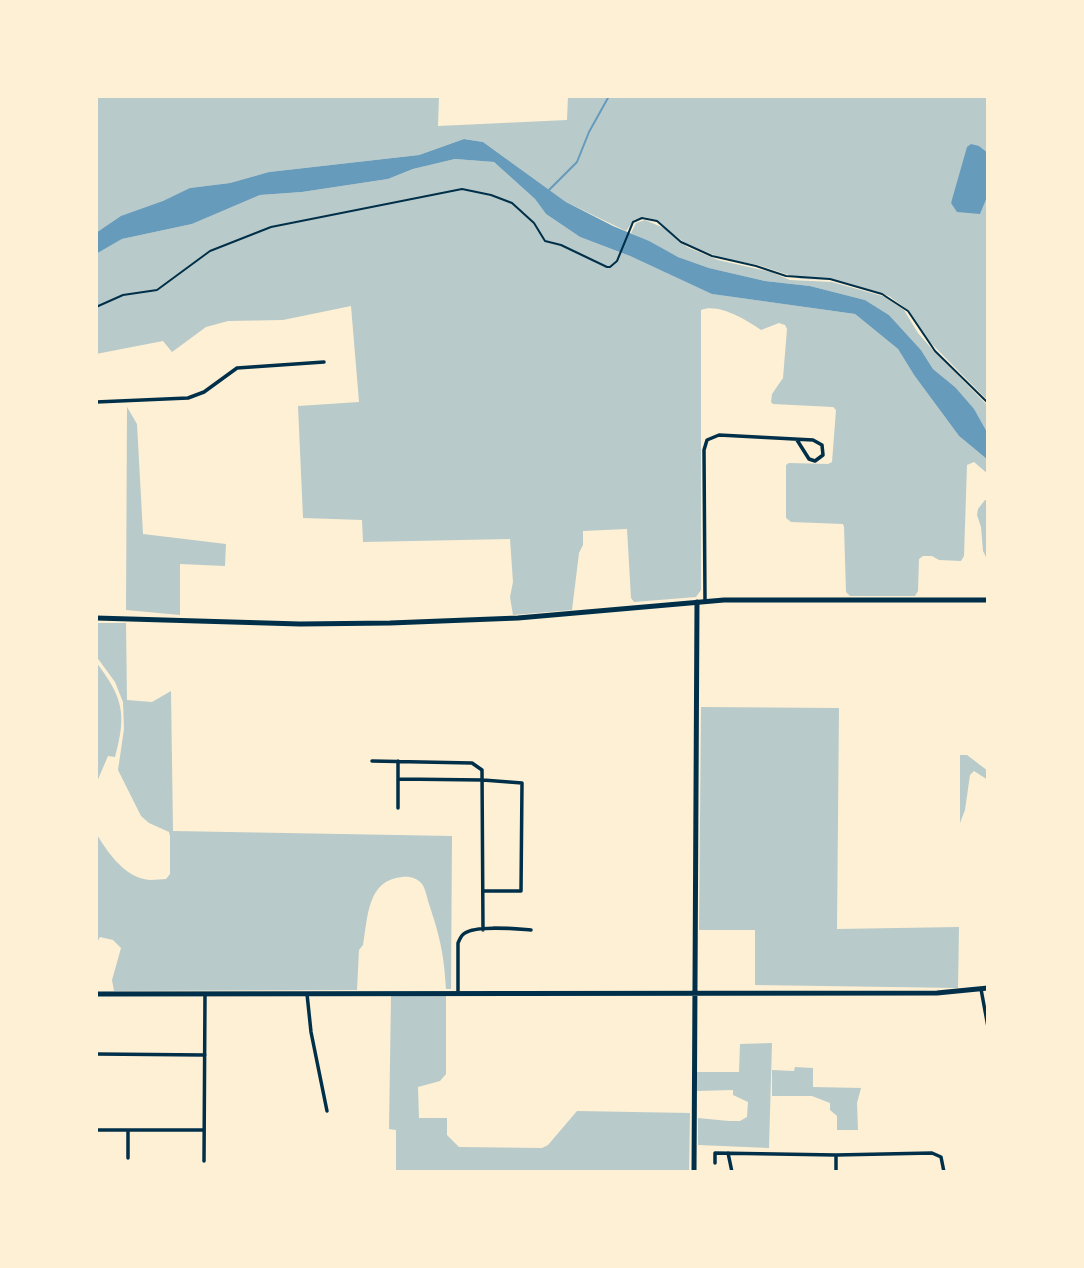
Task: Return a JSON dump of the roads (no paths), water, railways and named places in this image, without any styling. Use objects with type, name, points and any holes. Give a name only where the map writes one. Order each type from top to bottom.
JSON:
[{"type":"main road","points":[[96,618],[290,624],[482,621],[705,601],[988,600]]},
{"type":"main road","points":[[694,1172],[697,602]]},
{"type":"main road","points":[[96,994],[937,993],[984,988]]},
{"type":"street","points":[[96,402],[188,398],[196,396],[237,368],[324,362]]},
{"type":"street","points":[[705,601],[704,450],[707,440],[719,435],[797,440],[818,442],[822,445],[823,455],[814,461],[809,459],[797,440]]},
{"type":"street","points":[[372,761],[472,763],[482,770],[483,930]]},
{"type":"street","points":[[398,761],[398,808]]},
{"type":"street","points":[[398,779],[522,783],[521,891],[483,891]]},
{"type":"street","points":[[458,994],[458,943],[466,932],[531,930]]},
{"type":"street","points":[[984,988],[988,1027]]},
{"type":"street","points":[[204,1161],[205,994]]},
{"type":"street","points":[[307,994],[311,1032],[327,1111]]},
{"type":"street","points":[[96,1054],[205,1055]]},
{"type":"street","points":[[96,1130],[204,1130]]},
{"type":"street","points":[[128,1130],[128,1158]]},
{"type":"street","points":[[715,1163],[715,1153],[932,1153],[941,1157],[944,1172]]},
{"type":"street","points":[[728,1153],[732,1172]]},
{"type":"street","points":[[836,1155],[836,1172]]},
{"type":"water","points":[[464,139],[483,142],[566,202],[678,257],[709,268],[765,281],[810,286],[865,300],[889,315],[921,350],[933,369],[955,387],[974,409],[988,434],[988,460],[959,436],[898,349],[855,314],[712,294],[630,256],[580,237],[546,214],[535,199],[494,162],[455,159],[413,169],[388,179],[302,192],[260,195],[192,224],[122,239],[96,254],[96,233],[121,216],[190,188],[230,183],[269,172],[419,155]]},
{"type":"water","points":[[971,144],[988,153],[988,195],[980,214],[957,212],[951,203],[967,147]]},
{"type":"waterway","points":[[549,190],[577,162],[589,132],[609,96]]}]
